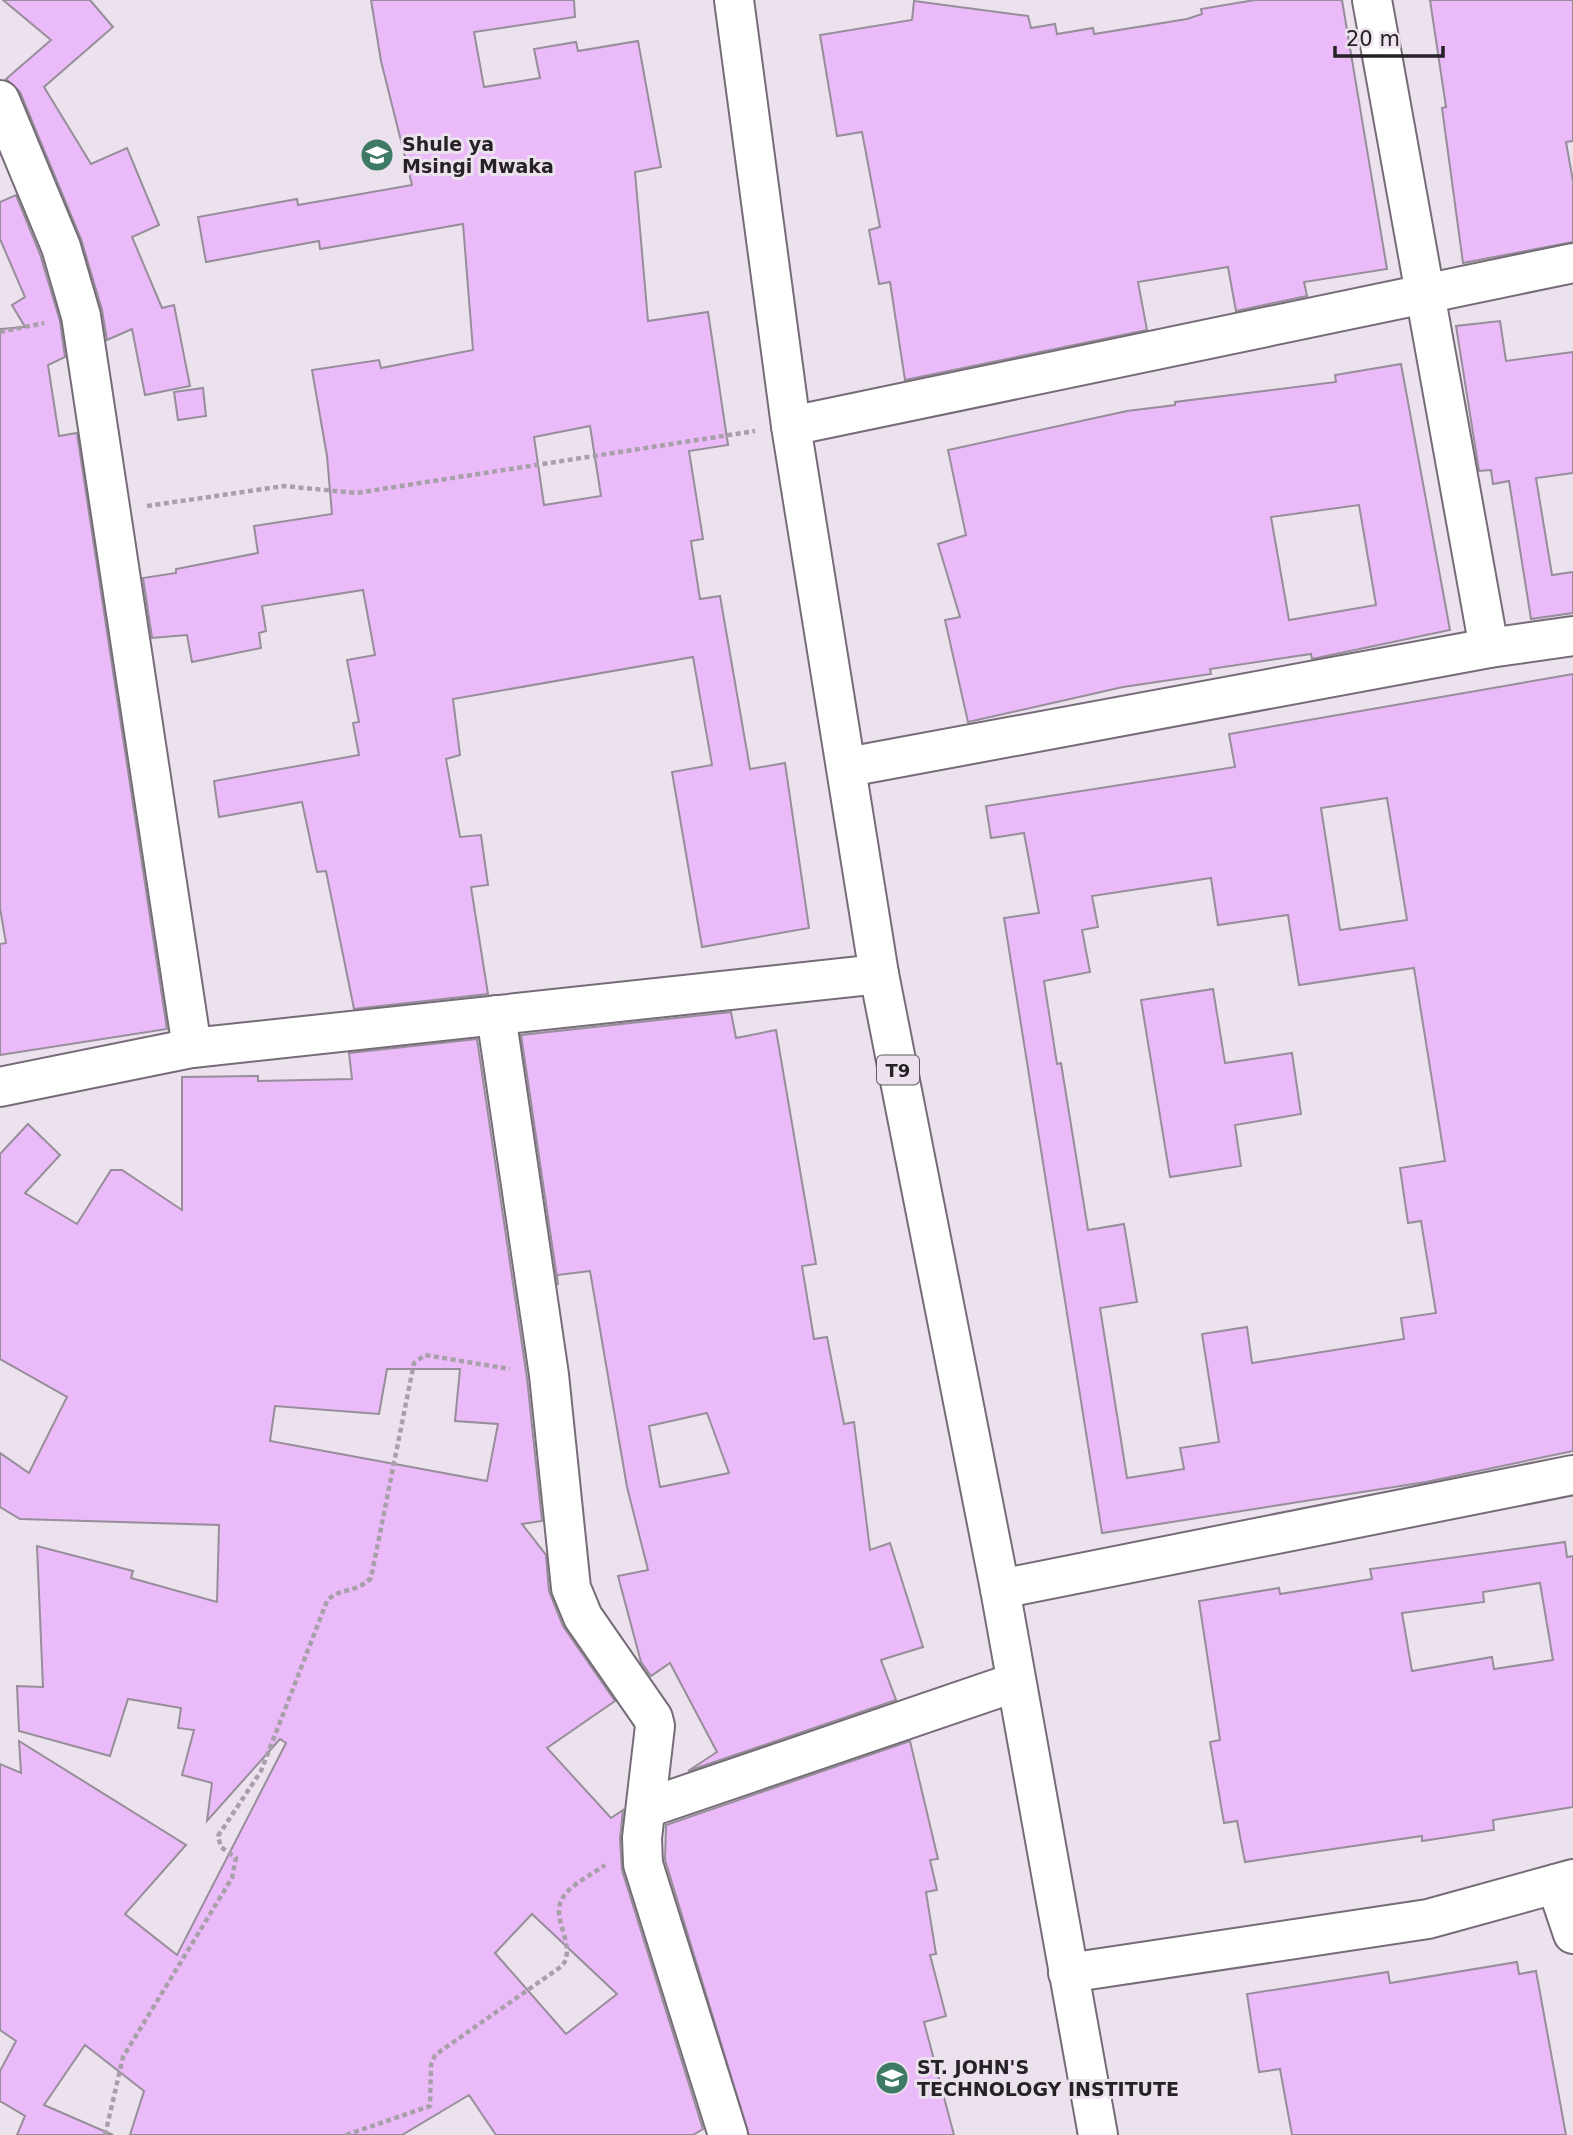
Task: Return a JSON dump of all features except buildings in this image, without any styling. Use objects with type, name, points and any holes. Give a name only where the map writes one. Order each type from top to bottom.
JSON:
[{"type":"main road","name":"T9","points":[[734,0],[791,426],[879,974],[1000,1589],[1098,2135]]},
{"type":"main road","points":[[1372,0],[1489,648]]},
{"type":"main road","points":[[0,100],[61,247],[81,316],[191,1048]]},
{"type":"main road","points":[[791,426],[1573,263]]},
{"type":"main road","points":[[848,768],[1489,648],[1573,636]]},
{"type":"main road","points":[[0,1087],[191,1048],[879,974]]},
{"type":"main road","points":[[496,1015],[549,1375],[574,1602],[650,1709],[655,1726],[643,1864],[727,2135]]},
{"type":"main road","points":[[1000,1589],[1573,1475]]},
{"type":"main road","points":[[645,1823],[1016,1682]]},
{"type":"main road","points":[[1068,1973],[1428,1919],[1565,1881],[1573,1934]]},
{"type":"path","points":[[0,332],[81,316]]},
{"type":"path","points":[[112,511],[271,487],[356,493],[791,426]]},
{"type":"path","points":[[105,2135],[125,2052],[232,1878],[236,1858],[220,1847],[218,1836],[261,1771],[327,1601],[341,1592],[359,1589],[371,1577],[414,1363],[425,1355],[549,1375]]},
{"type":"path","points":[[346,2135],[430,2106],[435,2055],[562,1966],[567,1952],[560,1908],[562,1898],[645,1823]]},
{"type":"place","name":"Shule ya Msingi Mwaka","points":[[377,155]]},
{"type":"place","name":"ST. JOHN'S TECHNOLOGY INSTITUTE","points":[[892,2078]]}]
